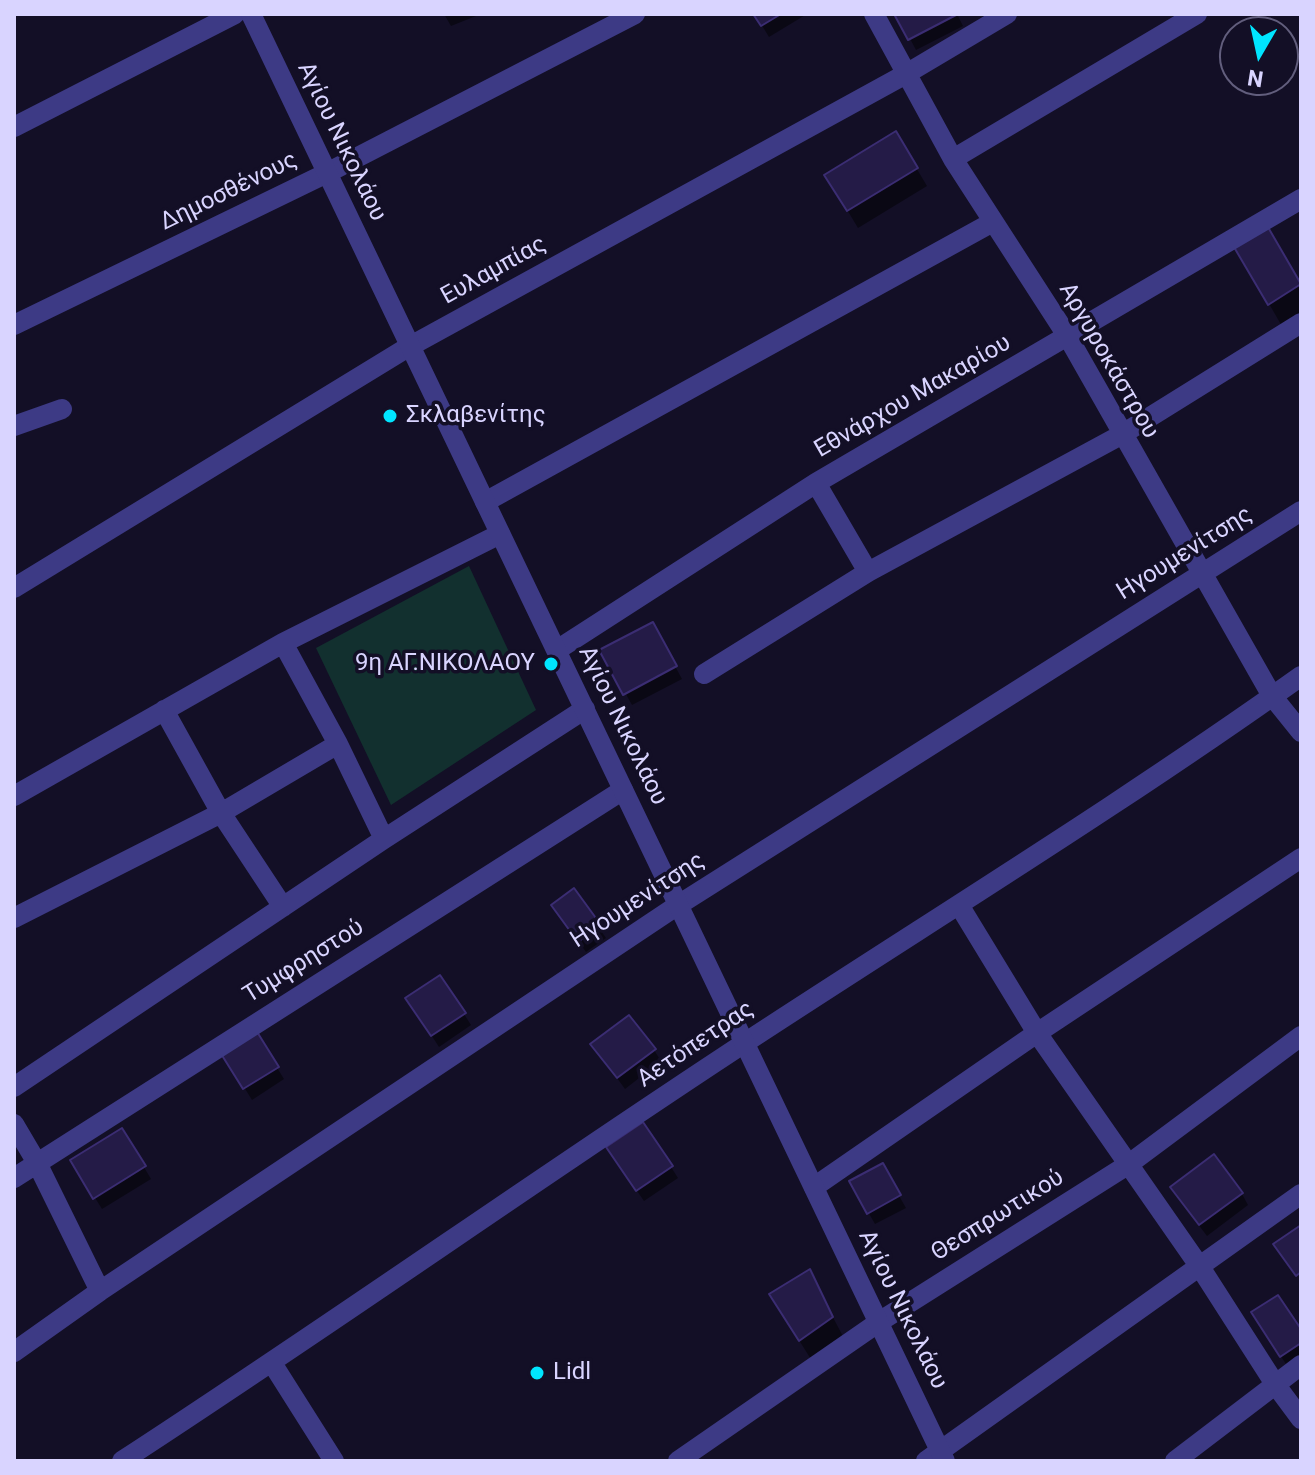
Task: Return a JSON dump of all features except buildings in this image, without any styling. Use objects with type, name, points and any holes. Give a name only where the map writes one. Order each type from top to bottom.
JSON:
[{"type":"street","points":[[14,127],[235,14]]},
{"type":"street","name":"Αγίου Νικολάου","points":[[251,14],[879,1322],[937,1458]]},
{"type":"street","name":"Δημοσθένους","points":[[14,325],[327,173],[635,14]]},
{"type":"street","name":"Αργυροκάστρου","points":[[874,14],[953,159],[991,223],[1068,337],[1272,696],[1301,732]]},
{"type":"street","name":"Ευλαμπίας","points":[[14,588],[410,346],[906,74],[1007,14]]},
{"type":"street","points":[[953,159],[1197,14]]},
{"type":"street","name":"Εθνάρχου Μακαρίου","points":[[557,650],[816,483],[1301,199]]},
{"type":"street","points":[[485,502],[991,223]]},
{"type":"street","points":[[704,674],[868,572],[1121,435],[1301,323]]},
{"type":"street","points":[[14,426],[62,409]]},
{"type":"street","points":[[816,483],[868,572]]},
{"type":"street","name":"Ηγουμενίτσης","points":[[14,1352],[100,1291],[678,905],[1301,511]]},
{"type":"street","points":[[14,796],[283,643],[500,534]]},
{"type":"street","points":[[283,643],[338,744],[384,839]]},
{"type":"street","name":"Αετόπετρας","points":[[122,1461],[745,1043],[959,905],[1301,676]]},
{"type":"street","points":[[14,1087],[384,839],[585,709]]},
{"type":"street","points":[[164,710],[221,813],[283,907]]},
{"type":"street","points":[[14,918],[221,813],[338,744]]},
{"type":"street","name":"Τυμφρηστού","points":[[14,1178],[623,790]]},
{"type":"street","points":[[814,1187],[1037,1033],[1301,858]]},
{"type":"street","points":[[959,905],[1037,1033],[1200,1267],[1301,1419]]},
{"type":"street","name":"Θεσπρωτικού","points":[[678,1461],[879,1322],[1129,1164],[1301,1036]]},
{"type":"street","points":[[14,1124],[37,1163],[100,1291]]},
{"type":"street","points":[[937,1458],[1301,1194]]},
{"type":"street","points":[[272,1363],[334,1461]]},
{"type":"street","points":[[1175,1461],[1301,1365]]},
{"type":"green space","points":[[469,566],[536,710],[391,805],[316,648]]},
{"type":"place","name":"Σκλαβενίτης","points":[[390,416]]},
{"type":"place","name":"9η ΑΓ.ΝΙΚΟΛΑΟΥ","points":[[551,664]]},
{"type":"place","name":"Lidl","points":[[537,1373]]}]
